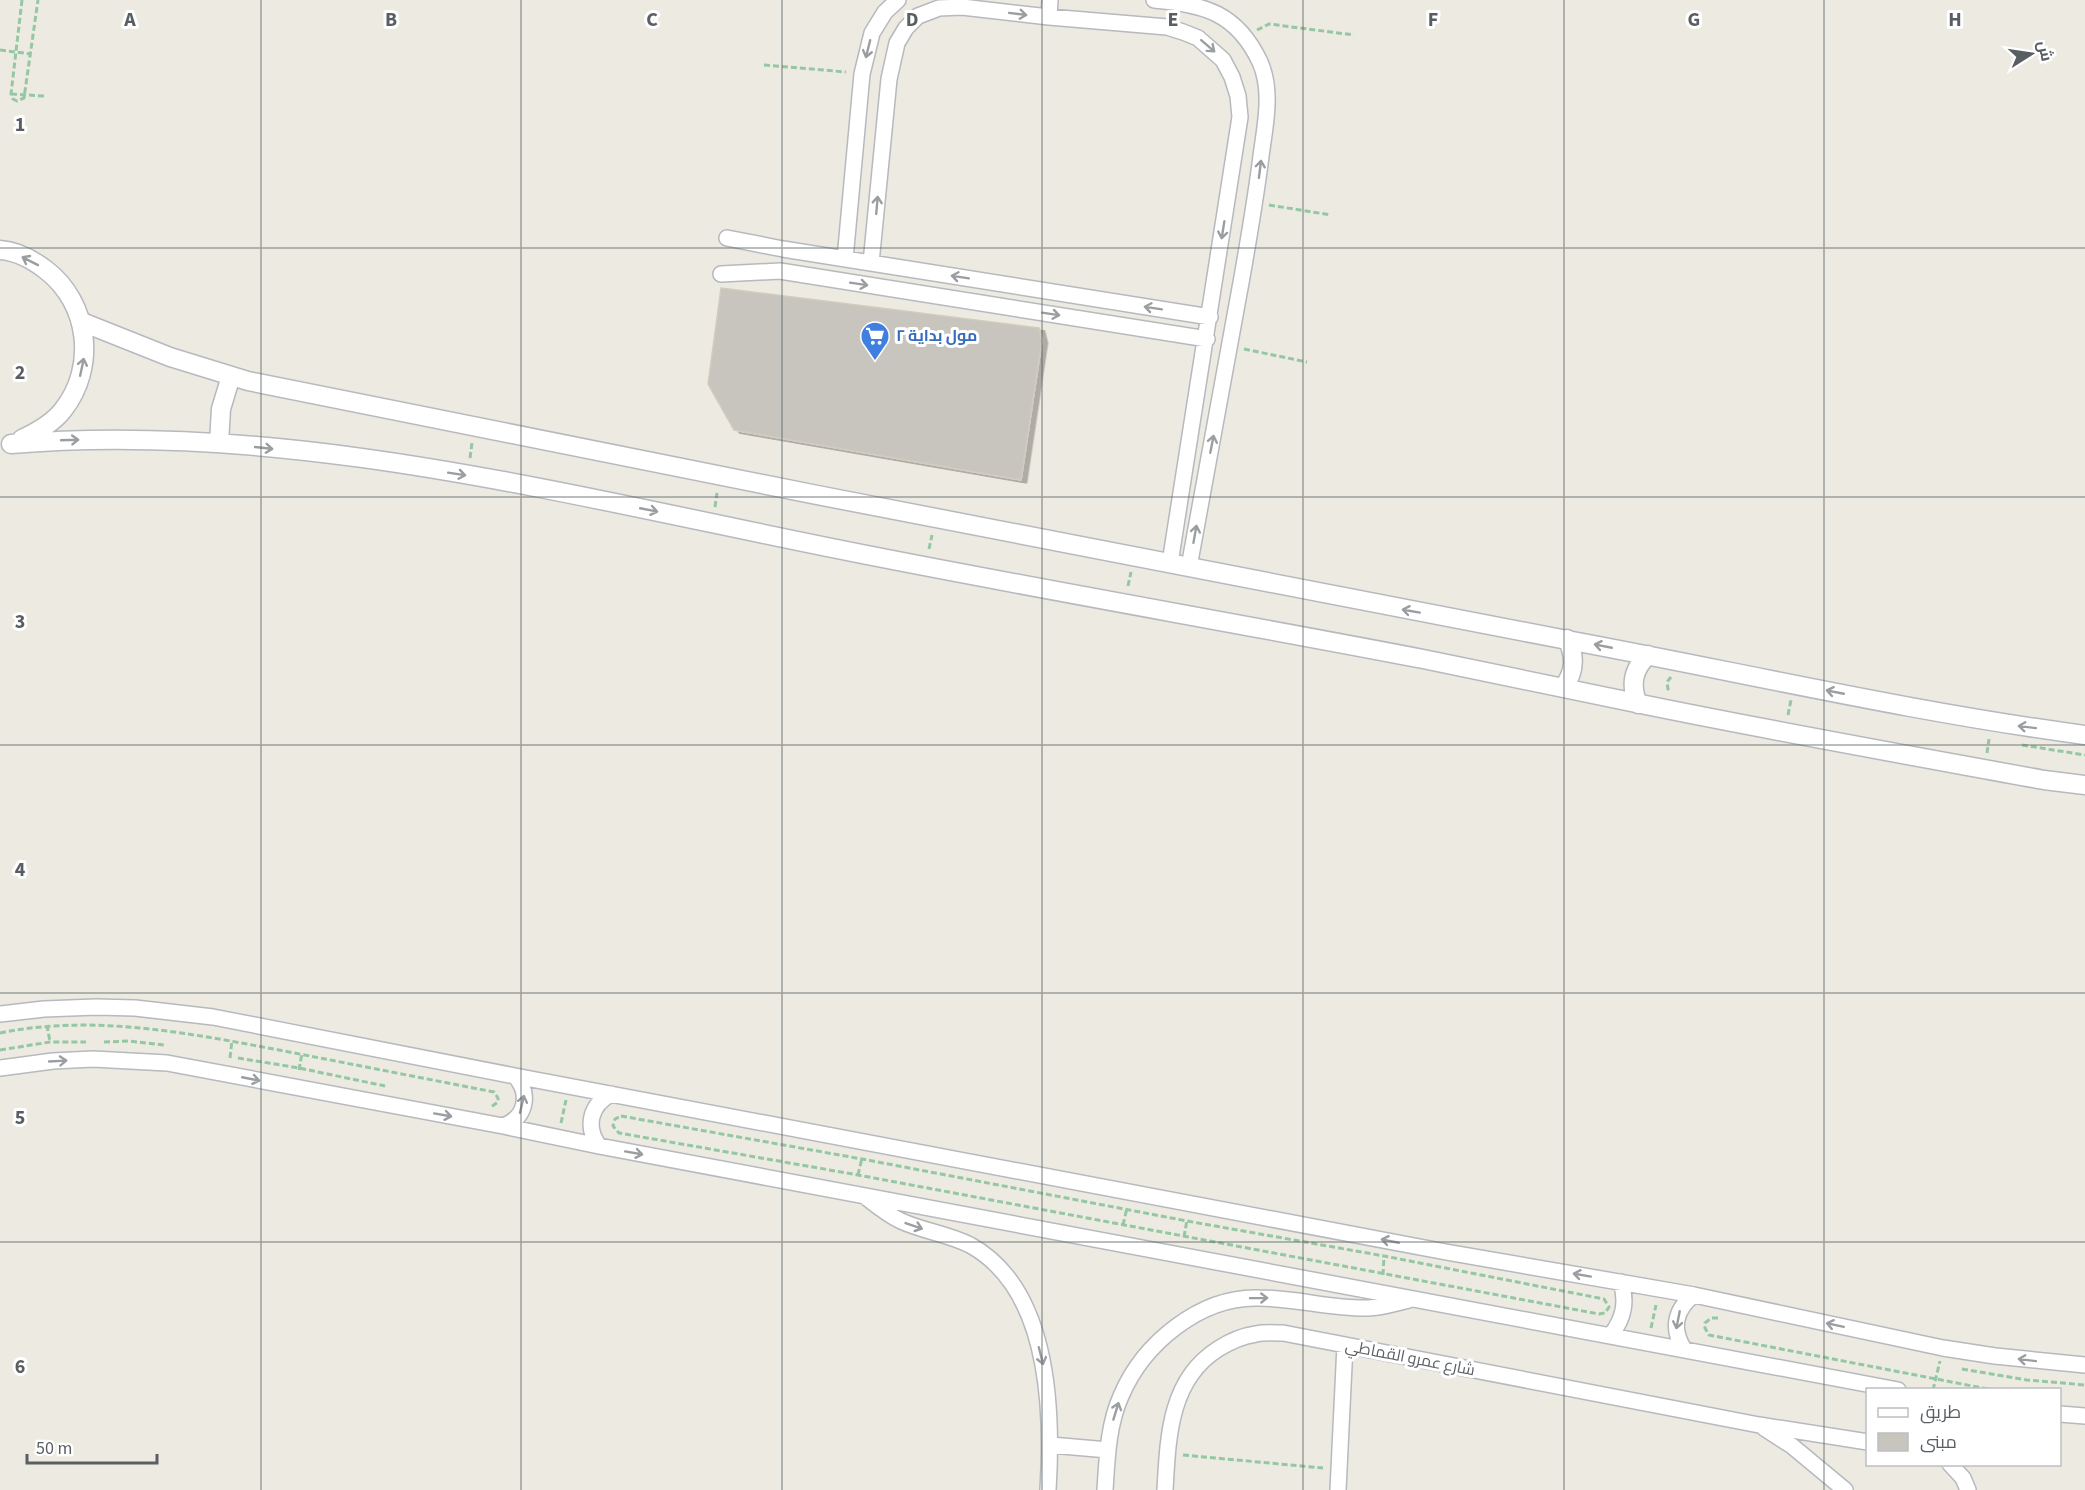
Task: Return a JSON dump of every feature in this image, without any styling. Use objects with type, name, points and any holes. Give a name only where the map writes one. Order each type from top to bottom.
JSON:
[{"type":"street","points":[[845,259],[862,74],[872,33],[885,12],[898,0]]},
{"type":"street","points":[[1048,17],[1050,0]]},
{"type":"street","points":[[1154,0],[1191,4],[1209,9],[1236,27],[1247,40],[1261,64],[1267,90],[1266,118],[1255,203],[1189,567]]},
{"type":"street","points":[[871,263],[889,79],[897,43],[906,28],[918,16],[939,8],[962,7],[1167,27],[1198,38],[1223,60],[1238,96],[1240,117],[1207,339],[1170,563]]},
{"type":"street","points":[[727,238],[1210,317]]},
{"type":"street","points":[[0,250],[7,250],[34,261],[57,279],[72,299],[82,322],[85,353],[79,384],[63,411],[40,431],[6,445]]},
{"type":"street","points":[[801,274],[805,252]]},
{"type":"street","points":[[721,274],[780,271],[1207,339]]},
{"type":"street","points":[[82,322],[150,350],[231,376],[475,427],[1393,608],[1567,639],[1992,722],[2085,735]]},
{"type":"street","points":[[219,443],[221,409],[231,376]]},
{"type":"street","points":[[6,445],[95,439],[219,443],[468,467],[713,523],[926,567],[1423,660],[1786,732],[1984,769],[2085,785]]},
{"type":"street","points":[[1186,464],[1208,466]]},
{"type":"street","points":[[1563,688],[1573,670],[1572,649],[1567,639]]},
{"type":"street","points":[[1638,704],[1633,687],[1634,678],[1636,669],[1648,655]]},
{"type":"street","points":[[0,1014],[96,1006],[174,1011],[1131,1192],[1385,1248],[1659,1288],[1943,1348],[2006,1358],[2085,1365]]},
{"type":"street","points":[[0,1068],[53,1061],[128,1060],[167,1063],[1181,1256],[1894,1388]]},
{"type":"street","points":[[503,1126],[515,1120],[525,1101],[523,1088],[515,1076]]},
{"type":"street","points":[[599,1146],[592,1134],[592,1114],[600,1102],[611,1095]]},
{"type":"street","points":[[859,1195],[900,1221],[969,1245],[995,1263],[1006,1276],[1027,1314],[1041,1355],[1049,1397],[1051,1445],[1048,1490]]},
{"type":"street","points":[[1611,1335],[1624,1310],[1625,1301],[1621,1282]]},
{"type":"street","points":[[1684,1349],[1676,1333],[1676,1324],[1681,1307],[1694,1295]]},
{"type":"street","points":[[1105,1490],[1108,1450],[1120,1396],[1132,1373],[1148,1352],[1188,1319],[1211,1307],[1236,1300],[1256,1298],[1370,1308],[1413,1298]]},
{"type":"street","name":"شارع عمرو القماطي","points":[[1165,1490],[1170,1423],[1178,1397],[1191,1374],[1209,1355],[1232,1341],[1257,1334],[1284,1333],[1759,1425],[1866,1442]]},
{"type":"street","points":[[1338,1490],[1345,1345]]},
{"type":"street","points":[[2061,1414],[2085,1416]]},
{"type":"street","name":"شارع عمرو القماطي","points":[[1759,1425],[1792,1446],[1845,1490]]},
{"type":"street","points":[[1051,1445],[1108,1450]]},
{"type":"street","points":[[1952,1466],[1963,1478],[1968,1490]]},
{"type":"path","points":[[22,0],[11,94],[17,101],[21,100],[24,95],[38,0]]},
{"type":"path","points":[[1247,40],[1258,29],[1269,24],[1354,35]]},
{"type":"path","points":[[0,50],[31,54]]},
{"type":"path","points":[[764,64],[862,74]]},
{"type":"path","points":[[24,95],[44,96]]},
{"type":"path","points":[[1255,203],[1332,215]]},
{"type":"path","points":[[1230,346],[1307,362]]},
{"type":"path","points":[[468,467],[475,427]]},
{"type":"path","points":[[460,456],[468,467]]},
{"type":"path","points":[[713,523],[719,476]]},
{"type":"path","points":[[926,567],[936,519]]},
{"type":"path","points":[[1786,732],[1793,684]]},
{"type":"path","points":[[1984,769],[1992,722]]},
{"type":"path","points":[[44,1009],[53,1061]]},
{"type":"path","points":[[229,1074],[233,1021]]},
{"type":"path","points":[[0,1033],[47,1027],[130,1026],[232,1041],[494,1092],[498,1102],[493,1107],[489,1107]]},
{"type":"path","points":[[295,1088],[306,1036]]},
{"type":"path","points":[[102,1042],[129,1041],[168,1046]]},
{"type":"path","points":[[0,1050],[50,1042],[93,1042]]},
{"type":"path","points":[[230,1057],[389,1086]]},
{"type":"path","points":[[559,1138],[568,1086]]},
{"type":"path","points":[[621,1116],[862,1159],[1187,1221],[1385,1248],[1604,1299],[1609,1307],[1605,1313],[1599,1314],[619,1132],[614,1129],[614,1122],[621,1116]]},
{"type":"path","points":[[859,1195],[858,1175],[866,1142]]},
{"type":"path","points":[[1120,1244],[1131,1192]]},
{"type":"path","points":[[1181,1256],[1190,1204]]},
{"type":"path","points":[[1381,1293],[1385,1248]]},
{"type":"path","points":[[1649,1342],[1659,1288]]},
{"type":"path","points":[[1726,1320],[1715,1318],[1708,1320],[1706,1332],[1709,1335],[1988,1388]]},
{"type":"path","points":[[1933,1388],[1943,1348]]},
{"type":"path","points":[[1962,1369],[2027,1380],[2085,1385]]},
{"type":"path","points":[[1167,1454],[1340,1469]]},
{"type":"building","name":"مول بداية ۲","points":[[721,288],[1039,328],[1042,340],[1021,480],[734,430],[708,384]]},
{"type":"place","name":"مول بداية ۲","points":[[875,362]]}]
